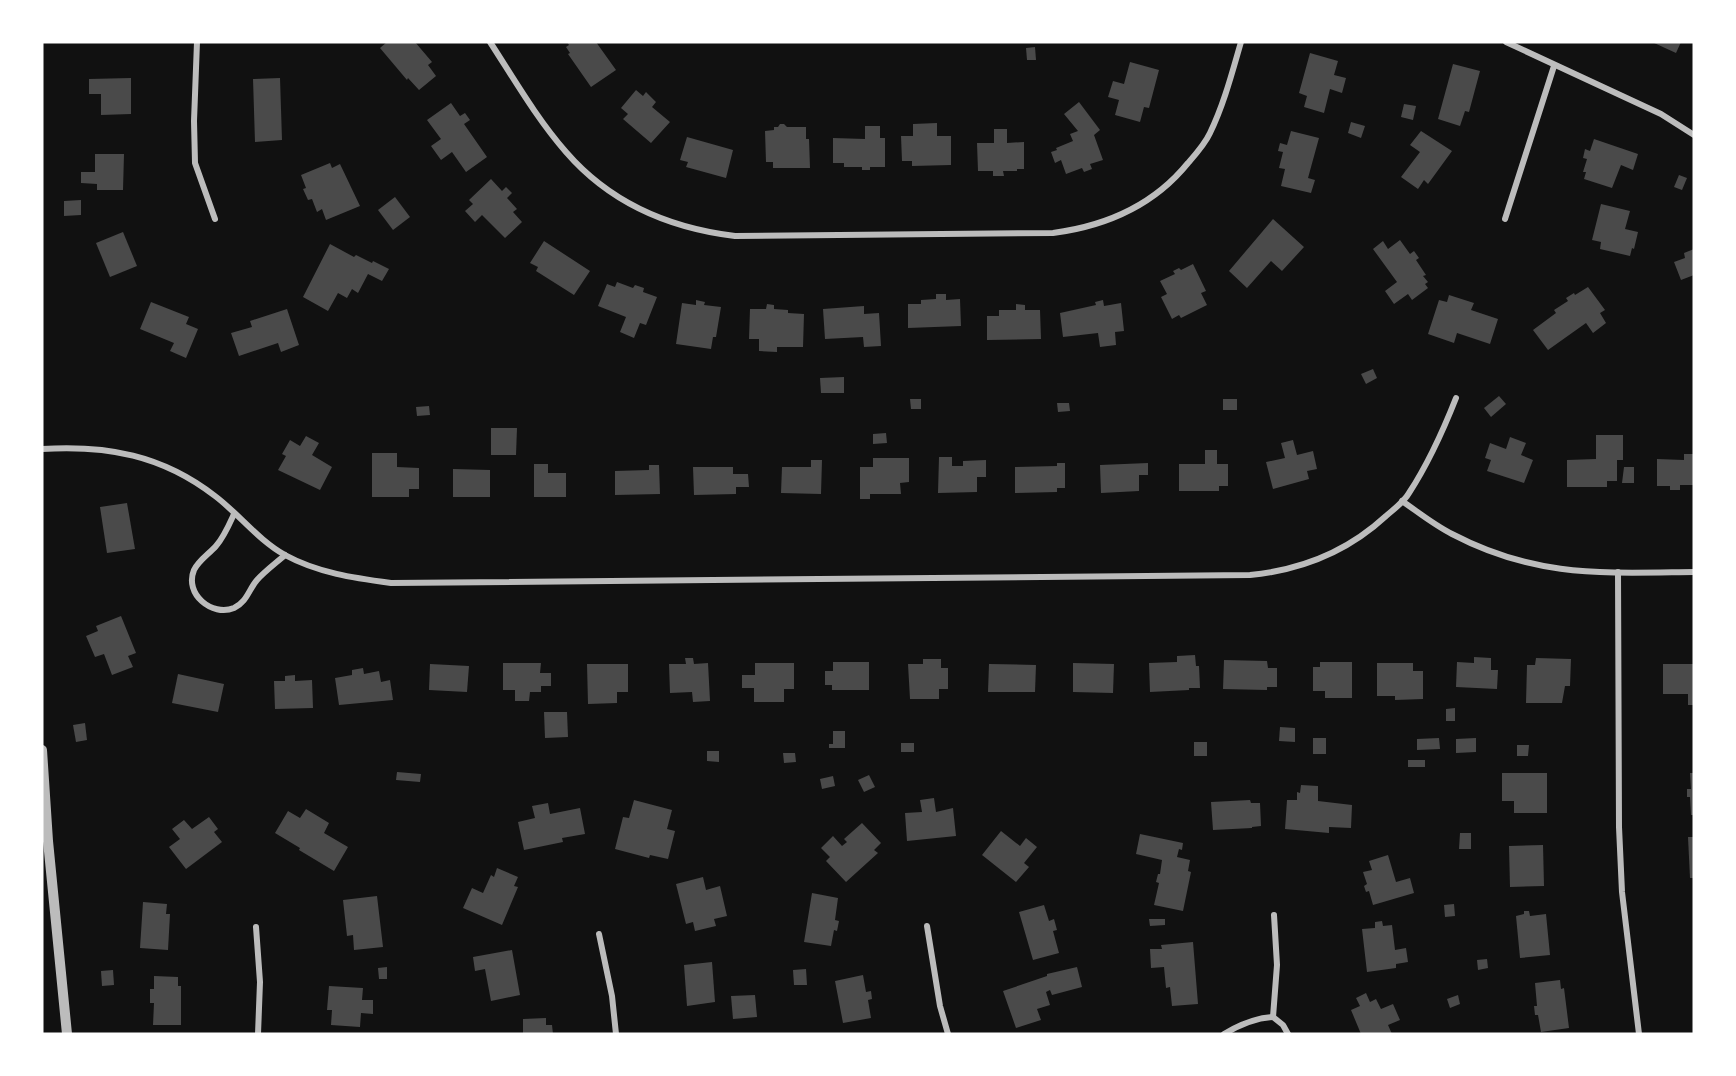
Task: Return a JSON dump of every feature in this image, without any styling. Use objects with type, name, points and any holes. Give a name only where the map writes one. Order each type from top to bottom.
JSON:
[{"type":"street","points":[[197,42],[195,163],[215,219]]},
{"type":"street","points":[[490,42],[565,151],[580,168],[631,205],[654,217],[705,232],[735,236],[1053,233],[1102,223],[1143,204],[1178,176],[1198,152],[1209,135],[1226,96],[1241,42]]},
{"type":"street","points":[[1506,42],[1661,114],[1694,135]]},
{"type":"street","points":[[1505,219],[1554,66]]},
{"type":"street","points":[[42,448],[95,448],[145,457],[174,469],[215,496],[248,527],[285,555],[348,578],[391,583],[1250,575],[1277,573],[1329,556],[1354,542],[1402,501],[1408,495],[1434,448],[1456,398]]},
{"type":"street","points":[[1402,501],[1449,533],[1511,560],[1581,572],[1694,572]]},
{"type":"street","points":[[234,514],[222,538],[194,570],[192,580],[196,594],[201,601],[212,608],[226,610],[240,604],[257,580],[285,555]]},
{"type":"street","points":[[1618,572],[1619,816],[1622,892],[1639,1034]]},
{"type":"street","points":[[42,750],[49,852],[67,1034]]},
{"type":"street","points":[[1273,1017],[1277,965],[1274,915]]},
{"type":"street","points":[[927,926],[940,1006],[948,1034]]},
{"type":"street","points":[[256,927],[260,982],[258,1034]]},
{"type":"street","points":[[599,934],[612,996],[616,1034]]},
{"type":"street","points":[[1224,1034],[1239,1025],[1273,1017],[1283,1025],[1288,1034]]},
{"type":"building","points":[[387,42],[415,42],[432,62],[428,65],[436,76],[419,90],[408,78],[407,80],[380,48]]},
{"type":"building","points":[[567,42],[596,42],[616,70],[591,87],[568,54],[570,53],[566,47],[569,45]]},
{"type":"building","points":[[1652,42],[1681,42],[1676,53]]},
{"type":"building","points":[[1035,47],[1036,60],[1027,60],[1026,48]]},
{"type":"building","points":[[1310,53],[1338,61],[1334,75],[1346,78],[1342,93],[1330,89],[1324,113],[1304,107],[1307,96],[1299,93]]},
{"type":"building","points":[[1130,62],[1159,70],[1149,108],[1144,107],[1140,122],[1115,115],[1119,100],[1108,97],[1113,81],[1124,84]]},
{"type":"building","points":[[1453,64],[1480,71],[1469,112],[1465,111],[1460,126],[1438,119]]},
{"type":"building","points":[[131,78],[131,114],[101,115],[101,94],[89,94],[89,79]]},
{"type":"building","points":[[280,78],[282,140],[255,142],[253,79]]},
{"type":"building","points":[[636,90],[643,96],[646,92],[656,102],[652,107],[670,122],[651,143],[623,119],[628,114],[621,108]]},
{"type":"building","points":[[1079,102],[1100,130],[1094,135],[1103,160],[1090,164],[1092,169],[1084,172],[1082,168],[1066,174],[1061,160],[1055,163],[1051,152],[1073,141],[1070,134],[1078,131],[1064,114]]},
{"type":"building","points":[[451,103],[460,116],[465,113],[470,120],[464,124],[487,157],[466,172],[452,152],[441,160],[431,146],[441,139],[427,120]]},
{"type":"building","points":[[1404,104],[1416,106],[1413,120],[1401,117]]},
{"type":"building","points":[[1351,122],[1365,126],[1361,138],[1348,133]]},
{"type":"building","points":[[937,123],[937,136],[951,136],[951,165],[912,166],[912,161],[902,161],[901,136],[913,136],[913,124]]},
{"type":"building","points":[[780,124],[787,127],[806,127],[806,139],[809,139],[810,168],[773,168],[773,162],[766,162],[765,131],[774,130],[774,127]]},
{"type":"building","points":[[865,126],[880,126],[880,138],[885,138],[885,167],[870,167],[870,170],[862,170],[862,167],[844,167],[844,163],[833,163],[833,138],[865,139]]},
{"type":"building","points":[[994,129],[1007,129],[1007,143],[1024,142],[1024,169],[1003,171],[1004,176],[993,176],[993,171],[978,171],[977,143],[994,143]]},
{"type":"building","points":[[1291,131],[1319,138],[1308,178],[1315,180],[1311,193],[1281,186],[1285,169],[1279,168],[1283,152],[1278,151],[1280,143],[1287,145]]},
{"type":"building","points":[[1421,131],[1452,151],[1428,184],[1424,180],[1418,189],[1401,177],[1420,152],[1410,145]]},
{"type":"building","points":[[687,137],[733,150],[726,178],[686,167],[688,162],[680,160]]},
{"type":"building","points":[[1594,139],[1638,154],[1633,170],[1621,165],[1612,188],[1584,179],[1586,172],[1583,172],[1587,159],[1583,158],[1585,149],[1590,151]]},
{"type":"building","points":[[95,154],[124,154],[123,190],[97,190],[97,184],[81,183],[81,172],[95,172]]},
{"type":"building","points":[[330,163],[332,168],[340,164],[360,206],[326,220],[322,209],[317,212],[312,199],[308,200],[303,189],[306,188],[301,175]]},
{"type":"building","points":[[1679,175],[1687,178],[1682,190],[1674,187]]},
{"type":"building","points":[[491,179],[502,191],[506,187],[512,193],[507,198],[517,209],[513,212],[522,222],[505,238],[482,215],[475,222],[465,211],[473,204],[469,200]]},
{"type":"building","points":[[395,197],[410,217],[393,230],[378,210]]},
{"type":"building","points":[[81,200],[81,215],[64,216],[64,201]]},
{"type":"building","points":[[1601,204],[1630,211],[1625,229],[1638,232],[1630,256],[1600,249],[1601,242],[1592,240]]},
{"type":"building","points":[[1273,219],[1304,247],[1282,271],[1271,261],[1247,288],[1229,271]]},
{"type":"building","points":[[123,232],[137,266],[110,277],[96,243]]},
{"type":"building","points":[[1400,240],[1410,254],[1414,251],[1419,258],[1416,260],[1426,275],[1423,276],[1428,282],[1425,284],[1428,288],[1412,300],[1408,294],[1394,304],[1385,291],[1397,282],[1373,249],[1383,241],[1388,249]]},
{"type":"building","points":[[544,241],[590,271],[574,295],[536,271],[538,267],[530,263]]},
{"type":"building","points":[[330,244],[354,257],[356,255],[389,269],[382,281],[368,274],[358,293],[352,289],[347,298],[338,293],[328,311],[303,297]]},
{"type":"building","points":[[1694,249],[1694,275],[1681,280],[1674,262],[1685,258],[1684,253]]},
{"type":"building","points":[[1193,264],[1206,291],[1201,293],[1207,305],[1181,318],[1179,315],[1172,319],[1161,297],[1167,294],[1160,281],[1175,274],[1173,271]]},
{"type":"building","points":[[617,282],[633,288],[635,285],[644,288],[643,292],[657,297],[646,325],[640,323],[634,338],[620,332],[626,317],[598,306],[607,284],[615,287]]},
{"type":"building","points":[[1588,287],[1605,310],[1600,313],[1606,323],[1593,333],[1586,323],[1548,350],[1533,330],[1556,313],[1554,310],[1568,301],[1566,298]]},
{"type":"building","points":[[936,294],[946,294],[946,300],[960,299],[961,326],[908,328],[908,304],[921,304],[921,300],[936,299]]},
{"type":"building","points":[[1449,295],[1474,303],[1471,310],[1498,319],[1490,344],[1457,333],[1454,343],[1428,334],[1439,300],[1447,302]]},
{"type":"building","points":[[696,300],[705,302],[704,305],[721,307],[716,337],[713,337],[711,349],[676,344],[682,303],[696,305]]},
{"type":"building","points":[[1103,300],[1104,306],[1121,303],[1124,331],[1115,332],[1116,345],[1100,347],[1098,333],[1063,337],[1060,313],[1096,305],[1095,302]]},
{"type":"building","points":[[151,302],[189,317],[186,324],[198,329],[186,358],[170,351],[174,343],[140,329]]},
{"type":"building","points":[[767,304],[774,305],[774,309],[788,310],[788,313],[804,314],[803,347],[777,347],[777,352],[759,351],[759,339],[749,339],[750,309],[766,309]]},
{"type":"building","points":[[1016,304],[1025,305],[1025,310],[1040,310],[1041,339],[987,340],[987,316],[999,316],[999,310],[1016,310]]},
{"type":"building","points":[[864,306],[864,314],[879,313],[881,346],[864,347],[863,337],[825,339],[823,309]]},
{"type":"building","points":[[287,309],[299,345],[281,352],[278,343],[239,356],[231,333],[252,327],[250,321]]},
{"type":"building","points":[[1373,369],[1377,378],[1366,384],[1361,374]]},
{"type":"building","points":[[844,377],[844,393],[821,393],[820,378]]},
{"type":"building","points":[[1499,396],[1506,404],[1491,417],[1484,408]]},
{"type":"building","points":[[910,399],[921,399],[921,409],[911,409]]},
{"type":"building","points":[[1223,399],[1237,399],[1237,410],[1223,410]]},
{"type":"building","points":[[1057,403],[1069,403],[1070,411],[1058,412]]},
{"type":"building","points":[[429,406],[430,415],[417,416],[416,407]]},
{"type":"building","points":[[491,428],[517,428],[516,455],[491,455]]},
{"type":"building","points":[[886,433],[887,443],[873,444],[873,434]]},
{"type":"building","points":[[1596,435],[1623,435],[1623,460],[1617,460],[1617,481],[1607,481],[1607,487],[1567,487],[1567,460],[1596,459]]},
{"type":"building","points":[[306,436],[319,443],[312,455],[332,467],[320,490],[278,470],[286,456],[282,454],[290,440],[300,446]]},
{"type":"building","points":[[1510,437],[1526,443],[1521,455],[1533,460],[1524,483],[1487,471],[1491,460],[1485,458],[1490,443],[1506,449]]},
{"type":"building","points":[[1293,440],[1297,455],[1313,451],[1317,469],[1307,471],[1309,479],[1273,489],[1266,462],[1285,458],[1281,443]]},
{"type":"building","points":[[1205,450],[1217,450],[1217,464],[1228,464],[1228,486],[1219,486],[1219,491],[1179,491],[1179,464],[1205,464]]},
{"type":"building","points":[[372,453],[397,453],[397,467],[419,468],[419,489],[409,489],[409,497],[372,497]]},
{"type":"building","points":[[1684,454],[1693,454],[1693,485],[1680,485],[1680,490],[1670,490],[1670,486],[1657,486],[1657,459],[1684,460]]},
{"type":"building","points":[[939,457],[952,457],[952,466],[963,466],[963,461],[986,460],[986,477],[977,477],[977,492],[938,493]]},
{"type":"building","points":[[873,458],[909,458],[909,482],[900,483],[901,494],[870,494],[870,499],[860,499],[860,467],[873,467]]},
{"type":"building","points":[[811,460],[822,460],[821,494],[781,493],[782,467],[811,467]]},
{"type":"building","points":[[1057,463],[1065,463],[1065,488],[1057,488],[1057,492],[1015,493],[1015,467],[1057,466]]},
{"type":"building","points":[[1148,463],[1148,475],[1139,475],[1139,491],[1101,493],[1100,465]]},
{"type":"building","points":[[534,464],[548,464],[548,473],[566,473],[566,497],[534,497]]},
{"type":"building","points":[[649,465],[659,465],[660,494],[615,495],[615,471],[649,470]]},
{"type":"building","points":[[693,467],[733,467],[733,474],[748,474],[749,487],[736,487],[736,494],[694,495]]},
{"type":"building","points":[[1624,467],[1634,467],[1634,483],[1622,483]]},
{"type":"building","points":[[453,469],[490,470],[490,497],[453,497]]},
{"type":"building","points":[[127,503],[135,549],[107,553],[100,507]]},
{"type":"building","points":[[121,616],[136,653],[128,656],[133,667],[112,675],[104,654],[95,657],[86,636],[98,631],[96,626]]},
{"type":"building","points":[[1195,655],[1196,666],[1199,666],[1200,688],[1150,692],[1149,663],[1177,662],[1177,656]]},
{"type":"building","points":[[1474,657],[1491,658],[1491,670],[1498,670],[1497,689],[1456,687],[1457,662],[1474,663]]},
{"type":"building","points":[[685,658],[693,658],[694,664],[708,663],[710,701],[693,702],[692,692],[670,693],[669,664],[686,664]]},
{"type":"building","points":[[1536,658],[1571,659],[1570,686],[1565,686],[1562,703],[1526,703],[1527,665],[1535,665]]},
{"type":"building","points":[[923,659],[941,659],[941,668],[948,668],[948,689],[939,689],[939,699],[910,699],[908,664],[923,664]]},
{"type":"building","points":[[1224,660],[1267,661],[1268,668],[1277,668],[1277,687],[1267,687],[1267,690],[1223,689]]},
{"type":"building","points":[[833,662],[869,662],[869,690],[832,690],[832,685],[825,685],[825,671],[833,671]]},
{"type":"building","points":[[1320,662],[1352,662],[1352,698],[1325,698],[1325,691],[1313,691],[1313,667],[1320,667]]},
{"type":"building","points":[[503,663],[541,663],[540,673],[551,673],[551,686],[541,686],[541,692],[530,692],[529,701],[515,701],[515,690],[503,690]]},
{"type":"building","points":[[755,663],[794,663],[794,689],[784,689],[784,702],[754,702],[754,688],[742,688],[742,675],[755,675]]},
{"type":"building","points":[[1073,663],[1114,664],[1113,693],[1073,692]]},
{"type":"building","points":[[1377,663],[1413,663],[1413,671],[1423,671],[1423,699],[1395,700],[1395,696],[1377,696]]},
{"type":"building","points":[[430,664],[469,666],[467,692],[429,690]]},
{"type":"building","points":[[587,664],[628,664],[628,692],[617,692],[617,703],[588,704]]},
{"type":"building","points":[[989,664],[1036,665],[1035,692],[988,692]]},
{"type":"building","points":[[1663,664],[1694,664],[1694,705],[1688,705],[1688,694],[1663,694]]},
{"type":"building","points":[[363,668],[364,674],[379,671],[381,682],[390,680],[393,700],[339,705],[335,678],[352,675],[352,670]]},
{"type":"building","points":[[178,674],[224,684],[218,712],[172,703]]},
{"type":"building","points":[[295,675],[295,681],[312,680],[313,708],[275,709],[274,681],[285,681],[285,676]]},
{"type":"building","points":[[1455,708],[1455,721],[1446,721],[1446,709]]},
{"type":"building","points":[[544,712],[567,712],[568,737],[545,738]]},
{"type":"building","points":[[85,723],[87,740],[76,742],[73,725]]},
{"type":"building","points":[[1280,727],[1295,728],[1295,742],[1279,741]]},
{"type":"building","points":[[833,731],[845,731],[845,748],[829,748],[829,744],[833,744]]},
{"type":"building","points":[[1313,738],[1326,738],[1326,754],[1313,754]]},
{"type":"building","points":[[1439,738],[1440,749],[1417,750],[1417,739]]},
{"type":"building","points":[[1476,738],[1476,752],[1456,753],[1456,739]]},
{"type":"building","points":[[1194,742],[1207,742],[1207,756],[1194,756]]},
{"type":"building","points":[[901,743],[914,743],[914,752],[901,752]]},
{"type":"building","points":[[1517,745],[1529,745],[1528,756],[1517,756]]},
{"type":"building","points":[[707,751],[719,751],[719,762],[707,761]]},
{"type":"building","points":[[783,753],[795,753],[796,762],[784,763]]},
{"type":"building","points":[[1408,760],[1425,760],[1425,767],[1408,767]]},
{"type":"building","points":[[397,772],[421,774],[420,782],[396,780]]},
{"type":"building","points":[[1502,773],[1547,773],[1547,813],[1514,813],[1514,801],[1502,801]]},
{"type":"building","points":[[1690,773],[1694,773],[1694,815],[1691,815],[1690,797],[1687,797],[1687,789],[1691,789]]},
{"type":"building","points":[[869,775],[875,787],[864,792],[858,780]]},
{"type":"building","points":[[833,776],[835,786],[822,789],[820,779]]},
{"type":"building","points":[[1301,785],[1318,786],[1318,801],[1352,805],[1351,828],[1329,827],[1329,833],[1285,829],[1287,800],[1297,800],[1297,792],[1300,793]]},
{"type":"building","points":[[934,798],[936,812],[953,808],[956,836],[907,841],[905,813],[922,812],[920,800]]},
{"type":"building","points":[[634,800],[672,810],[667,829],[675,831],[668,859],[650,855],[649,858],[615,849],[623,817],[629,818]]},
{"type":"building","points":[[1250,800],[1251,803],[1260,803],[1261,826],[1213,830],[1211,802]]},
{"type":"building","points":[[548,803],[550,814],[580,808],[585,834],[562,838],[563,842],[524,850],[518,822],[535,818],[532,806]]},
{"type":"building","points":[[306,809],[329,823],[324,833],[348,847],[334,871],[275,833],[288,811],[300,818]]},
{"type":"building","points":[[209,817],[218,829],[214,832],[222,842],[186,869],[169,847],[180,839],[172,829],[184,820],[192,829]]},
{"type":"building","points":[[862,823],[881,843],[874,850],[878,853],[846,882],[826,861],[830,857],[821,848],[833,836],[842,846],[847,842],[844,839]]},
{"type":"building","points":[[1001,831],[1020,846],[1026,838],[1037,847],[1024,863],[1029,867],[1016,882],[982,855]]},
{"type":"building","points":[[1460,833],[1471,833],[1471,849],[1459,849]]},
{"type":"building","points":[[1140,834],[1183,843],[1182,850],[1179,849],[1177,857],[1190,860],[1188,871],[1191,872],[1183,911],[1154,905],[1159,883],[1156,882],[1162,860],[1136,854]]},
{"type":"building","points":[[1688,837],[1694,837],[1694,878],[1690,878]]},
{"type":"building","points":[[1543,845],[1544,886],[1510,887],[1509,846]]},
{"type":"building","points":[[1388,855],[1396,882],[1410,878],[1414,893],[1373,905],[1369,891],[1366,892],[1364,886],[1367,884],[1363,872],[1372,870],[1369,861]]},
{"type":"building","points":[[497,868],[518,877],[514,886],[518,887],[502,925],[463,908],[472,888],[483,893],[491,875],[494,877]]},
{"type":"building","points":[[703,877],[706,890],[720,886],[727,916],[714,919],[716,926],[695,931],[693,922],[686,924],[676,884]]},
{"type":"building","points":[[812,893],[838,898],[835,920],[839,921],[837,931],[834,930],[831,946],[804,942]]},
{"type":"building","points":[[377,896],[383,947],[354,950],[353,935],[347,936],[343,900]]},
{"type":"building","points":[[143,902],[167,904],[166,914],[170,914],[168,950],[140,948]]},
{"type":"building","points":[[1454,904],[1455,916],[1445,917],[1444,905]]},
{"type":"building","points":[[1044,905],[1049,921],[1054,919],[1057,930],[1053,931],[1059,953],[1033,960],[1019,912]]},
{"type":"building","points":[[1524,911],[1529,911],[1530,916],[1546,914],[1550,955],[1520,958],[1516,916],[1524,914]]},
{"type":"building","points":[[1149,919],[1165,919],[1165,925],[1150,926]]},
{"type":"building","points":[[1382,921],[1383,926],[1392,925],[1395,950],[1406,948],[1408,962],[1396,964],[1396,968],[1367,972],[1362,929],[1375,928],[1375,922]]},
{"type":"building","points":[[1193,942],[1198,1004],[1172,1006],[1170,987],[1166,988],[1164,967],[1151,968],[1150,949],[1162,949],[1161,945]]},
{"type":"building","points":[[512,950],[520,995],[491,1001],[485,969],[475,971],[473,957]]},
{"type":"building","points":[[1487,959],[1488,968],[1478,970],[1477,960]]},
{"type":"building","points":[[712,962],[715,1002],[687,1006],[684,965]]},
{"type":"building","points":[[387,967],[387,979],[379,979],[378,968]]},
{"type":"building","points":[[1077,967],[1082,987],[1052,995],[1050,990],[1046,992],[1050,1005],[1037,1009],[1041,1020],[1016,1028],[1003,991],[1047,976],[1047,974]]},
{"type":"building","points":[[806,969],[807,985],[794,985],[793,970]]},
{"type":"building","points":[[113,970],[114,985],[102,986],[101,971]]},
{"type":"building","points":[[863,975],[866,992],[871,991],[872,999],[868,1000],[871,1018],[843,1023],[835,981]]},
{"type":"building","points":[[154,976],[178,977],[178,986],[181,986],[181,1025],[153,1025],[154,1003],[150,1003],[150,989],[154,989]]},
{"type":"building","points":[[1560,980],[1561,989],[1564,988],[1569,1028],[1541,1032],[1538,1015],[1535,1015],[1534,1006],[1537,1006],[1535,983]]},
{"type":"building","points":[[329,986],[363,988],[362,1000],[373,1000],[373,1014],[361,1013],[360,1027],[331,1025],[332,1010],[327,1010]]},
{"type":"building","points":[[1366,993],[1370,1002],[1376,999],[1381,1009],[1393,1004],[1400,1020],[1388,1025],[1392,1034],[1361,1034],[1351,1010],[1360,1006],[1356,998]]},
{"type":"building","points":[[755,995],[757,1017],[733,1019],[731,996]]},
{"type":"building","points":[[1458,995],[1460,1004],[1450,1008],[1447,999]]},
{"type":"building","points":[[546,1018],[546,1025],[552,1025],[553,1034],[523,1034],[523,1019]]}]
